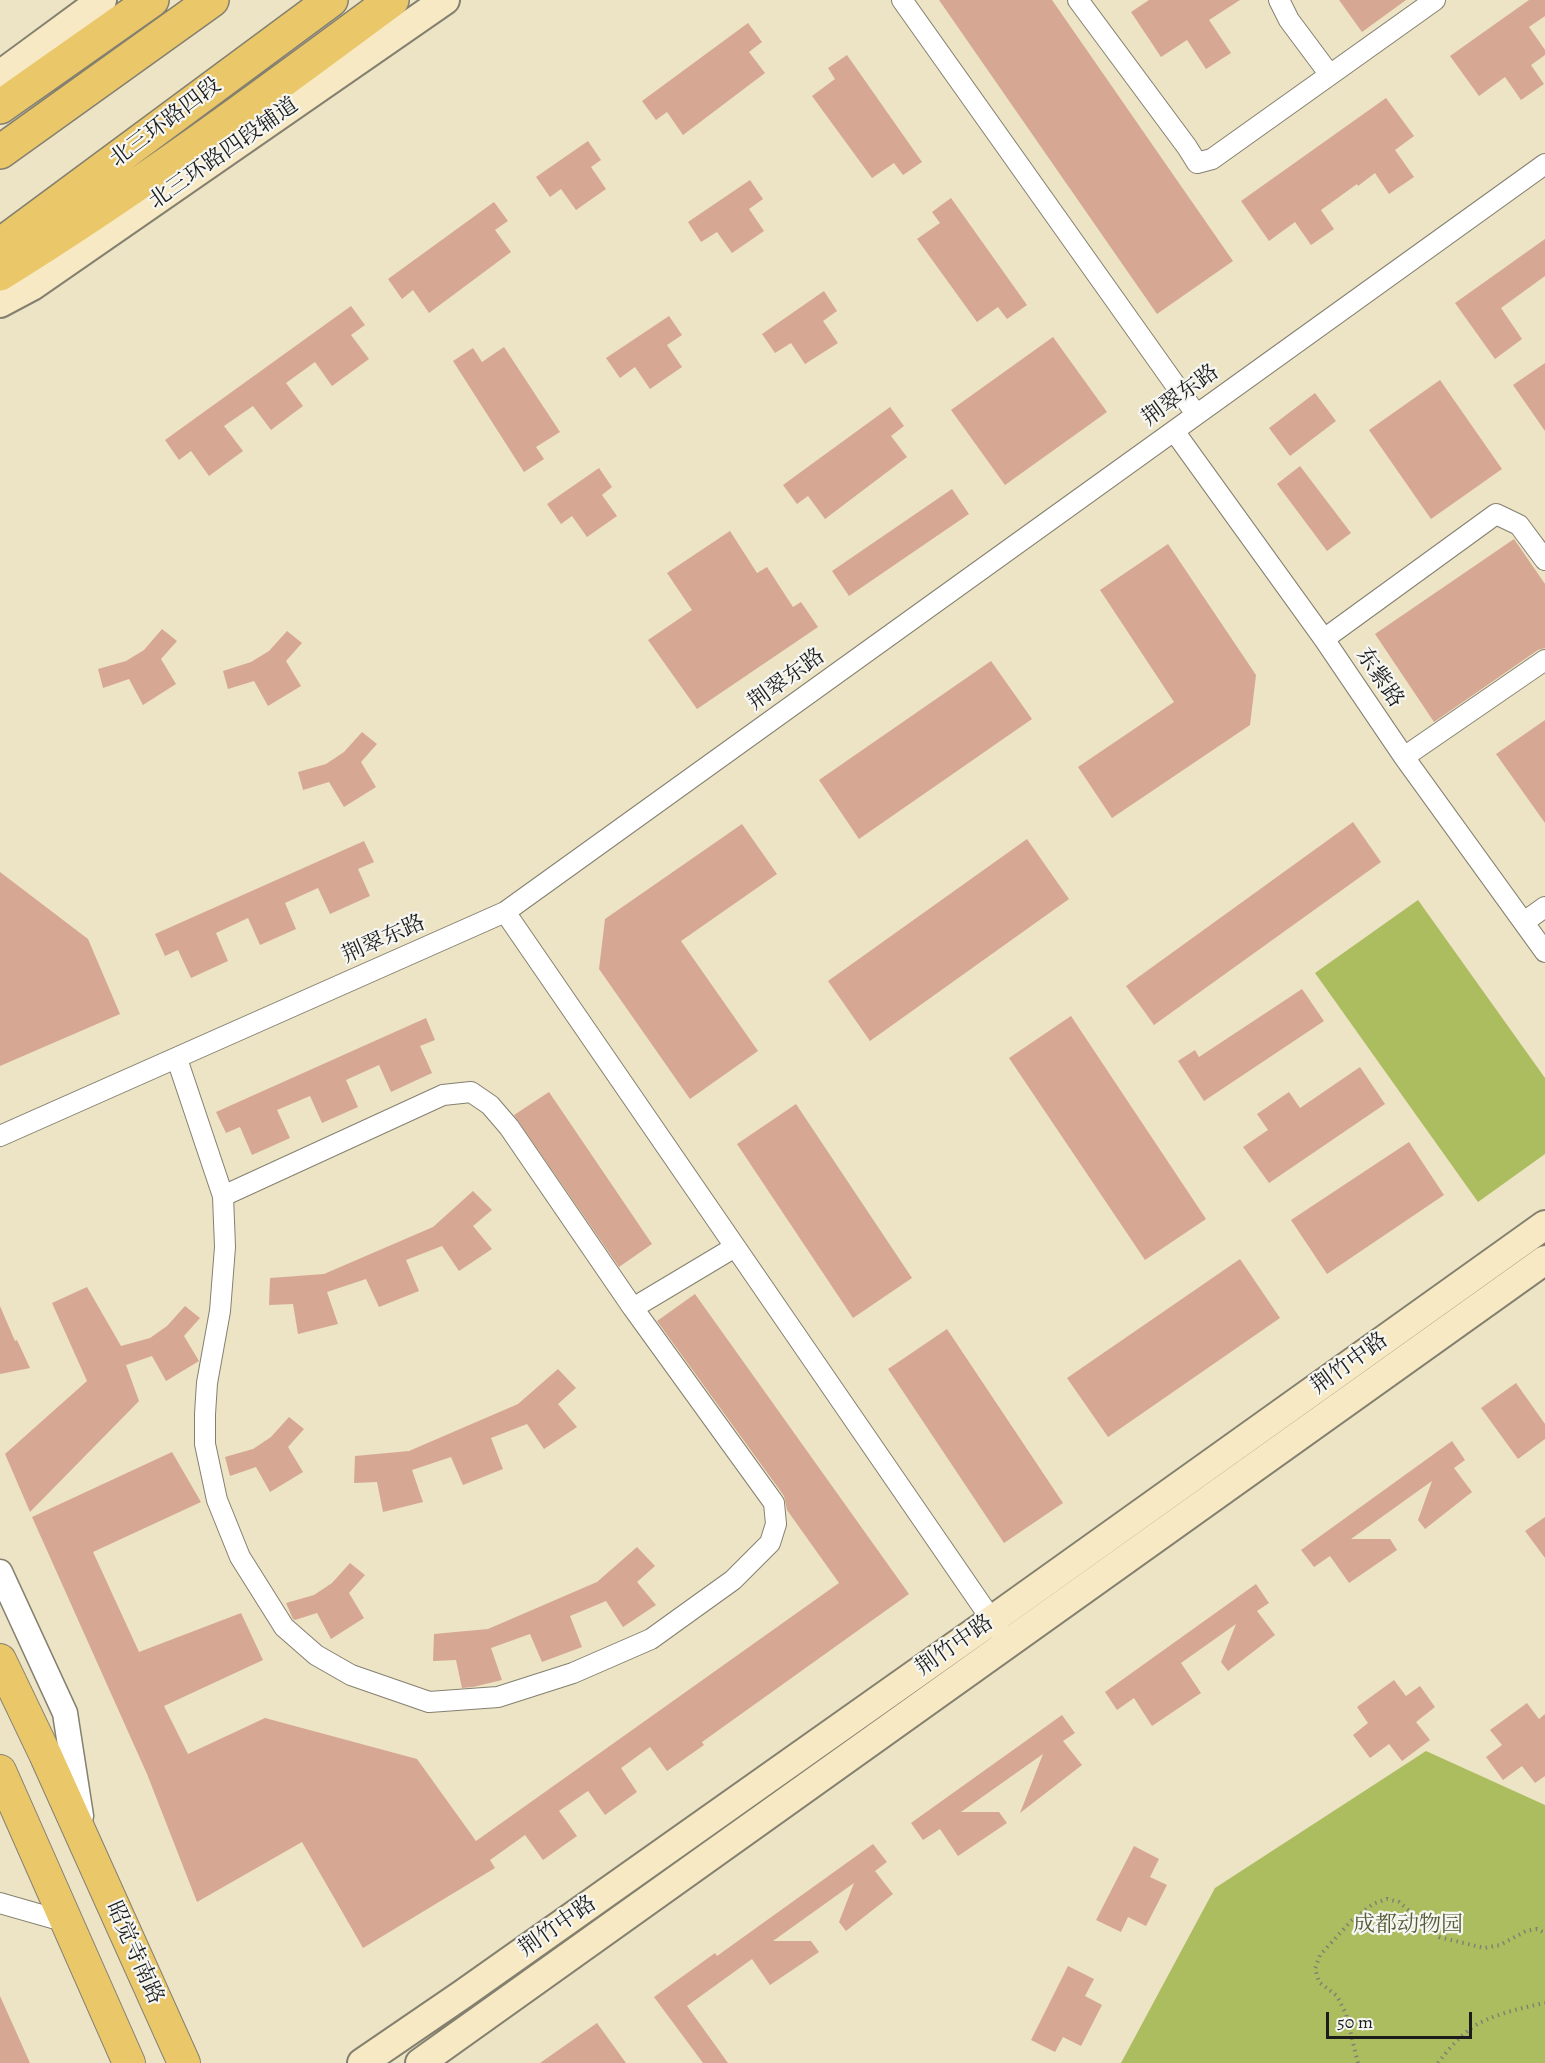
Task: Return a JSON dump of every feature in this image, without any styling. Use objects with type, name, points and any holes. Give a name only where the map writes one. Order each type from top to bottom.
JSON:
[{"type":"highway","points":[[0,107],[152,0]]},
{"type":"highway","points":[[0,152],[212,0]]},
{"type":"highway","name":"北三环路四段","points":[[0,245],[332,0]]},
{"type":"highway","points":[[0,273],[45,246],[222,126],[392,0]]},
{"type":"main road","points":[[0,75],[102,0]]},
{"type":"main road","name":"北三环路四段辅道","points":[[0,303],[32,286],[445,0]]},
{"type":"main road","name":"荆竹中路","points":[[362,2063],[992,1620],[1545,1224]]},
{"type":"main road","name":"荆竹中路","points":[[420,2063],[1545,1260]]},
{"type":"main road","name":"昭觉寺南路","points":[[0,1660],[184,2063]]},
{"type":"main road","points":[[0,1771],[129,2063]]},
{"type":"street","points":[[902,0],[1196,414]]},
{"type":"street","points":[[1078,0],[1197,163],[1212,159],[1435,0]]},
{"type":"street","points":[[1279,0],[1289,20],[1330,75]]},
{"type":"street","name":"荆翠东路","points":[[0,1136],[505,912],[1545,164]]},
{"type":"street","name":"东紫路","points":[[1174,431],[1545,952]]},
{"type":"street","points":[[1324,639],[1496,514],[1520,525],[1545,560]]},
{"type":"street","points":[[1404,757],[1545,660]]},
{"type":"street","points":[[1524,922],[1545,907]]},
{"type":"street","points":[[505,912],[1009,1644]]},
{"type":"street","points":[[177,1059],[223,1196],[225,1247],[220,1311],[207,1383],[205,1414],[205,1443],[217,1500],[240,1557],[284,1627],[316,1655],[351,1676],[429,1702],[498,1697],[573,1673],[651,1639],[733,1580],[770,1543],[776,1524],[774,1503],[633,1308],[509,1127],[490,1105],[471,1092],[443,1095],[223,1196]]},
{"type":"street","points":[[633,1308],[735,1247]]},
{"type":"street","points":[[0,1572],[65,1713],[85,1842]]},
{"type":"street","points":[[0,1792],[37,1855]]},
{"type":"street","points":[[0,1903],[66,1922]]},
{"type":"path","points":[[1358,2063],[1346,2014],[1337,1996],[1319,1982],[1315,1969],[1320,1955],[1336,1937],[1352,1920],[1373,1904],[1387,1899],[1399,1902],[1439,1937],[1484,1948],[1500,1946],[1526,1931],[1537,1929],[1545,1933]]},
{"type":"path","points":[[1438,2063],[1447,2050],[1471,2027],[1517,2008],[1545,2003]]},
{"type":"green space","points":[[1418,900],[1545,1078],[1545,1154],[1478,1202],[1315,973]]},
{"type":"green space","name":"成都动物园","points":[[1426,1751],[1545,1805],[1545,2063],[1121,2063],[1215,1888]]},
{"type":"building","points":[[939,0],[1052,0],[1233,261],[1157,314]]},
{"type":"building","points":[[1149,0],[1240,0],[1209,20],[1231,53],[1206,69],[1187,40],[1161,57],[1131,12]]},
{"type":"building","points":[[1339,0],[1406,0],[1362,32]]},
{"type":"building","points":[[1529,0],[1545,0],[1545,16],[1529,27],[1545,50],[1545,55],[1531,65],[1544,84],[1521,100],[1505,77],[1479,96],[1450,56]]},
{"type":"building","points":[[748,23],[762,42],[749,52],[765,73],[683,135],[667,112],[656,120],[642,101]]},
{"type":"building","points":[[847,55],[922,162],[903,175],[894,163],[872,178],[812,96],[835,79],[828,68]]},
{"type":"building","points":[[1386,98],[1414,136],[1395,150],[1414,177],[1389,194],[1375,173],[1358,186],[1357,184],[1321,210],[1334,229],[1311,245],[1295,222],[1269,241],[1241,201]]},
{"type":"building","points":[[588,141],[601,160],[591,167],[606,189],[576,210],[561,189],[550,197],[536,177]]},
{"type":"building","points":[[750,180],[763,199],[749,209],[764,231],[732,253],[717,232],[701,242],[688,222]]},
{"type":"building","points":[[951,198],[1027,305],[1007,319],[998,307],[977,322],[917,239],[940,223],[932,212]]},
{"type":"building","points":[[494,202],[508,221],[495,230],[511,252],[429,313],[413,290],[402,299],[388,279]]},
{"type":"building","points":[[1545,239],[1545,276],[1501,308],[1522,339],[1495,359],[1455,303]]},
{"type":"building","points":[[824,291],[837,311],[823,321],[838,343],[805,364],[791,343],[775,353],[762,334]]},
{"type":"building","points":[[351,306],[365,325],[351,335],[369,359],[332,386],[315,362],[286,383],[303,406],[271,430],[253,406],[224,426],[243,451],[209,476],[191,451],[179,460],[165,440]]},
{"type":"building","points":[[669,316],[682,335],[667,345],[682,367],[650,389],[635,367],[620,378],[606,358]]},
{"type":"building","points":[[1053,337],[1107,412],[1005,485],[951,410]]},
{"type":"building","points":[[504,347],[560,432],[536,447],[544,459],[524,472],[453,361],[473,348],[482,362]]},
{"type":"building","points":[[1545,363],[1545,431],[1513,385]]},
{"type":"building","points":[[1440,380],[1502,469],[1431,519],[1369,430]]},
{"type":"building","points":[[1315,393],[1336,421],[1290,456],[1269,428]]},
{"type":"building","points":[[890,407],[904,426],[891,436],[907,457],[825,519],[808,496],[797,504],[783,485]]},
{"type":"building","points":[[1300,466],[1351,533],[1327,551],[1277,484]]},
{"type":"building","points":[[599,468],[612,487],[602,495],[617,516],[587,537],[572,516],[561,524],[547,504]]},
{"type":"building","points":[[952,489],[969,514],[849,596],[832,571]]},
{"type":"building","points":[[730,531],[757,573],[767,567],[793,607],[801,602],[818,627],[697,709],[648,640],[692,610],[667,573]]},
{"type":"building","points":[[1514,539],[1545,584],[1545,648],[1538,650],[1434,722],[1375,634]]},
{"type":"building","points":[[1168,544],[1256,675],[1250,725],[1112,818],[1078,767],[1174,702],[1100,590]]},
{"type":"building","points":[[162,629],[177,641],[161,659],[176,684],[143,705],[129,679],[103,688],[98,669],[126,661],[144,650]]},
{"type":"building","points":[[287,631],[302,643],[286,661],[301,686],[268,706],[254,681],[228,689],[223,671],[251,662],[269,651]]},
{"type":"building","points":[[991,661],[1032,719],[859,839],[819,780]]},
{"type":"building","points":[[1545,720],[1545,823],[1496,754]]},
{"type":"building","points":[[362,732],[377,744],[361,762],[376,787],[344,807],[329,782],[303,790],[298,772],[326,764],[344,752]]},
{"type":"building","points":[[1353,822],[1381,862],[1154,1025],[1126,986]]},
{"type":"building","points":[[742,824],[777,874],[681,941],[758,1051],[690,1099],[599,969],[605,919]]},
{"type":"building","points":[[1027,839],[1069,899],[870,1041],[828,981]]},
{"type":"building","points":[[364,841],[374,862],[358,869],[370,896],[330,914],[318,888],[285,903],[296,929],[260,945],[248,918],[216,933],[228,961],[191,978],[178,950],[165,956],[155,934]]},
{"type":"building","points":[[0,872],[88,939],[120,1014],[0,1066]]},
{"type":"building","points":[[1302,989],[1324,1021],[1204,1101],[1178,1061],[1195,1050],[1199,1057]]},
{"type":"building","points":[[1071,1016],[1206,1219],[1145,1260],[1009,1058]]},
{"type":"building","points":[[426,1018],[435,1040],[420,1046],[432,1073],[391,1092],[379,1065],[346,1080],[358,1107],[322,1123],[310,1096],[277,1110],[290,1138],[252,1155],[240,1127],[226,1133],[216,1112]]},
{"type":"building","points":[[1360,1067],[1385,1104],[1269,1183],[1243,1147],[1268,1130],[1257,1114],[1289,1092],[1300,1108]]},
{"type":"building","points":[[549,1092],[652,1244],[619,1267],[514,1115]]},
{"type":"building","points":[[796,1104],[912,1278],[853,1318],[737,1144]]},
{"type":"building","points":[[1409,1142],[1444,1195],[1327,1274],[1291,1220]]},
{"type":"building","points":[[473,1191],[492,1210],[473,1226],[492,1249],[459,1271],[442,1246],[406,1260],[419,1291],[379,1307],[366,1279],[327,1292],[338,1324],[298,1334],[293,1304],[269,1305],[270,1278],[324,1274],[433,1227]]},
{"type":"building","points":[[1240,1259],[1280,1318],[1108,1437],[1067,1378]]},
{"type":"building","points":[[87,1287],[121,1346],[150,1338],[167,1326],[185,1306],[200,1318],[184,1336],[199,1361],[166,1381],[152,1356],[126,1365],[139,1401],[30,1512],[5,1454],[87,1381],[52,1303]]},
{"type":"building","points":[[695,1294],[909,1594],[702,1742],[704,1745],[667,1771],[650,1747],[621,1768],[637,1792],[605,1815],[588,1791],[559,1811],[577,1836],[543,1860],[525,1835],[490,1860],[495,1868],[363,1948],[302,1842],[197,1902],[147,1774],[32,1517],[172,1452],[201,1502],[93,1552],[139,1652],[241,1613],[263,1660],[164,1706],[188,1754],[265,1718],[417,1759],[476,1841],[839,1583],[787,1510],[784,1496],[657,1321]]},
{"type":"building","points":[[0,1306],[15,1341],[17,1340],[30,1368],[0,1374]]},
{"type":"building","points":[[947,1329],[1063,1503],[1004,1543],[888,1369]]},
{"type":"building","points":[[558,1369],[576,1388],[558,1404],[577,1427],[544,1449],[527,1424],[491,1438],[503,1469],[463,1485],[451,1457],[412,1470],[423,1502],[383,1512],[377,1482],[354,1483],[355,1456],[409,1451],[518,1404]]},
{"type":"building","points":[[1516,1383],[1545,1424],[1545,1439],[1518,1459],[1481,1408]]},
{"type":"building","points":[[289,1417],[304,1429],[288,1447],[303,1472],[270,1492],[256,1467],[230,1476],[225,1457],[253,1449],[271,1437]]},
{"type":"building","points":[[1452,1441],[1465,1460],[1454,1468],[1472,1492],[1425,1529],[1418,1520],[1432,1481],[1351,1539],[1390,1539],[1397,1550],[1349,1583],[1330,1556],[1314,1567],[1301,1550]]},
{"type":"building","points":[[1545,1517],[1545,1558],[1525,1531]]},
{"type":"building","points":[[637,1547],[655,1566],[637,1582],[656,1605],[623,1627],[606,1601],[570,1616],[582,1647],[542,1662],[530,1634],[491,1648],[502,1680],[473,1687],[462,1688],[456,1660],[433,1661],[434,1634],[488,1629],[597,1582]]},
{"type":"building","points":[[350,1563],[365,1575],[349,1593],[364,1618],[331,1639],[317,1613],[293,1619],[286,1603],[314,1595],[332,1583]]},
{"type":"building","points":[[1256,1584],[1269,1603],[1257,1611],[1275,1635],[1228,1671],[1221,1662],[1236,1624],[1181,1663],[1201,1693],[1152,1726],[1134,1698],[1117,1710],[1105,1692]]},
{"type":"building","points":[[1394,1680],[1406,1696],[1420,1686],[1435,1707],[1416,1722],[1430,1740],[1402,1761],[1389,1744],[1370,1758],[1353,1735],[1368,1723],[1357,1707]]},
{"type":"building","points":[[1527,1703],[1539,1719],[1545,1714],[1545,1776],[1535,1783],[1522,1766],[1503,1780],[1486,1757],[1502,1745],[1490,1730]]},
{"type":"building","points":[[1062,1715],[1075,1733],[1063,1741],[1082,1765],[1020,1813],[1043,1754],[961,1812],[999,1812],[1007,1823],[958,1856],[940,1829],[923,1840],[911,1823]]},
{"type":"building","points":[[873,1844],[887,1862],[875,1871],[893,1894],[846,1931],[839,1922],[854,1883],[773,1941],[811,1941],[819,1952],[770,1985],[752,1959],[687,2006],[728,2063],[703,2063],[654,1997],[715,1953],[717,1956]]},
{"type":"building","points":[[1134,1846],[1159,1859],[1150,1877],[1167,1885],[1146,1926],[1128,1917],[1121,1932],[1096,1920]]},
{"type":"building","points":[[1068,1966],[1094,1979],[1085,1996],[1102,2005],[1081,2046],[1063,2037],[1055,2052],[1031,2040]]},
{"type":"building","points":[[0,1996],[30,2063],[0,2063]]},
{"type":"building","points":[[597,2023],[626,2063],[540,2063]]}]
